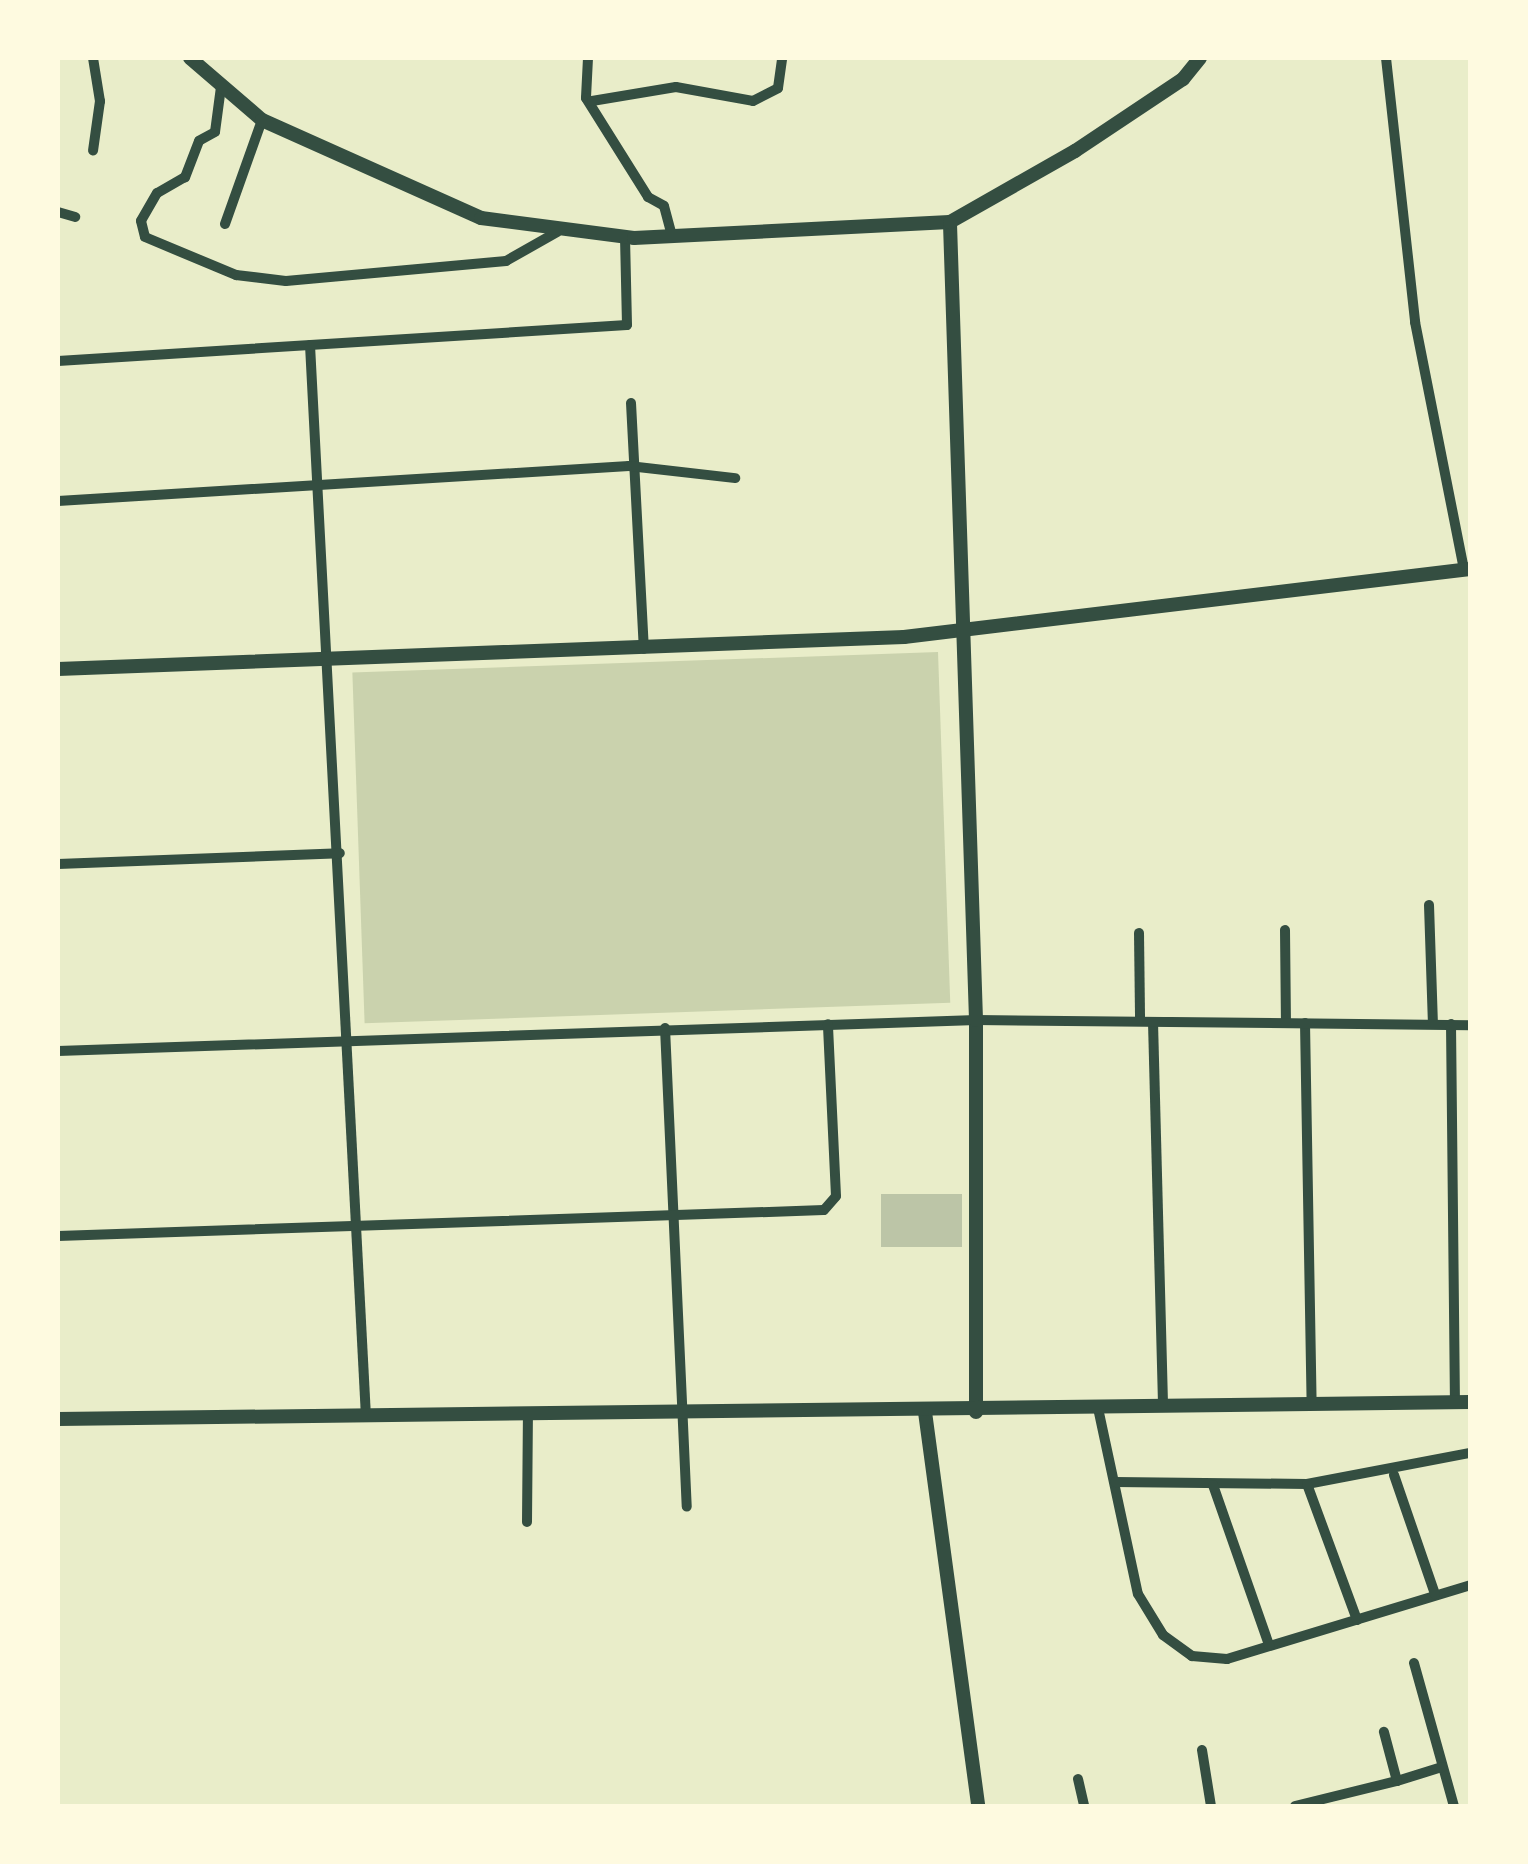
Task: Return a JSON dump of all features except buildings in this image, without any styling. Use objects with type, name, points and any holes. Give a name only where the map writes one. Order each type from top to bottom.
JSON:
[{"type":"street","points":[[93,58],[100,101],[94,151]]},
{"type":"street","points":[[190,58],[262,120],[441,205],[556,232],[625,238],[950,222],[1075,151],[1183,79],[1200,58]]},
{"type":"street","points":[[588,58],[592,101],[648,197],[664,206],[672,236]]},
{"type":"street","points":[[592,101],[676,87],[753,101],[778,88],[782,58]]},
{"type":"street","points":[[58,669],[644,649],[965,630],[1467,569],[1415,322],[1386,58]]},
{"type":"street","points":[[221,87],[216,132],[199,141],[185,176],[157,193],[141,221],[145,237],[236,275],[286,282],[506,260],[556,232]]},
{"type":"street","points":[[226,224],[262,120]]},
{"type":"street","points":[[58,212],[76,217]]},
{"type":"street","points":[[950,222],[976,1020],[976,1412]]},
{"type":"street","points":[[58,361],[627,326],[625,238]]},
{"type":"street","points":[[310,345],[360,1224],[366,1416]]},
{"type":"street","points":[[630,403],[629,466],[644,649]]},
{"type":"street","points":[[58,501],[629,466],[735,478]]},
{"type":"street","points":[[58,864],[340,853]]},
{"type":"street","points":[[1428,905],[1433,1024]]},
{"type":"street","points":[[1284,930],[1286,1023]]},
{"type":"street","points":[[1139,934],[1140,1022]]},
{"type":"street","points":[[58,1051],[976,1020],[1470,1024]]},
{"type":"street","points":[[1153,1022],[1163,1405]]},
{"type":"street","points":[[1305,1023],[1312,1405]]},
{"type":"street","points":[[58,1236],[674,1216],[832,1205],[828,1024]]},
{"type":"street","points":[[58,1419],[976,1412],[1163,1405],[1462,1402],[1452,1024]]},
{"type":"street","points":[[665,1028],[687,1506]]},
{"type":"street","points":[[1098,1408],[1138,1594],[1163,1636],[1192,1656],[1227,1659],[1470,1585]]},
{"type":"street","points":[[924,1412],[978,1806]]},
{"type":"street","points":[[527,1522],[528,1416]]},
{"type":"street","points":[[1115,1482],[1308,1484],[1394,1474],[1470,1453]]},
{"type":"street","points":[[1394,1474],[1435,1594]]},
{"type":"street","points":[[1308,1484],[1357,1620]]},
{"type":"street","points":[[1212,1485],[1269,1646]]},
{"type":"street","points":[[1414,1663],[1454,1806]]},
{"type":"street","points":[[1384,1732],[1397,1781]]},
{"type":"street","points":[[1202,1750],[1212,1806]]},
{"type":"street","points":[[1295,1806],[1442,1767]]},
{"type":"street","points":[[1078,1779],[1084,1806]]},
{"type":"green space","points":[[938,652],[950,1003],[365,1023],[352,672]]}]
